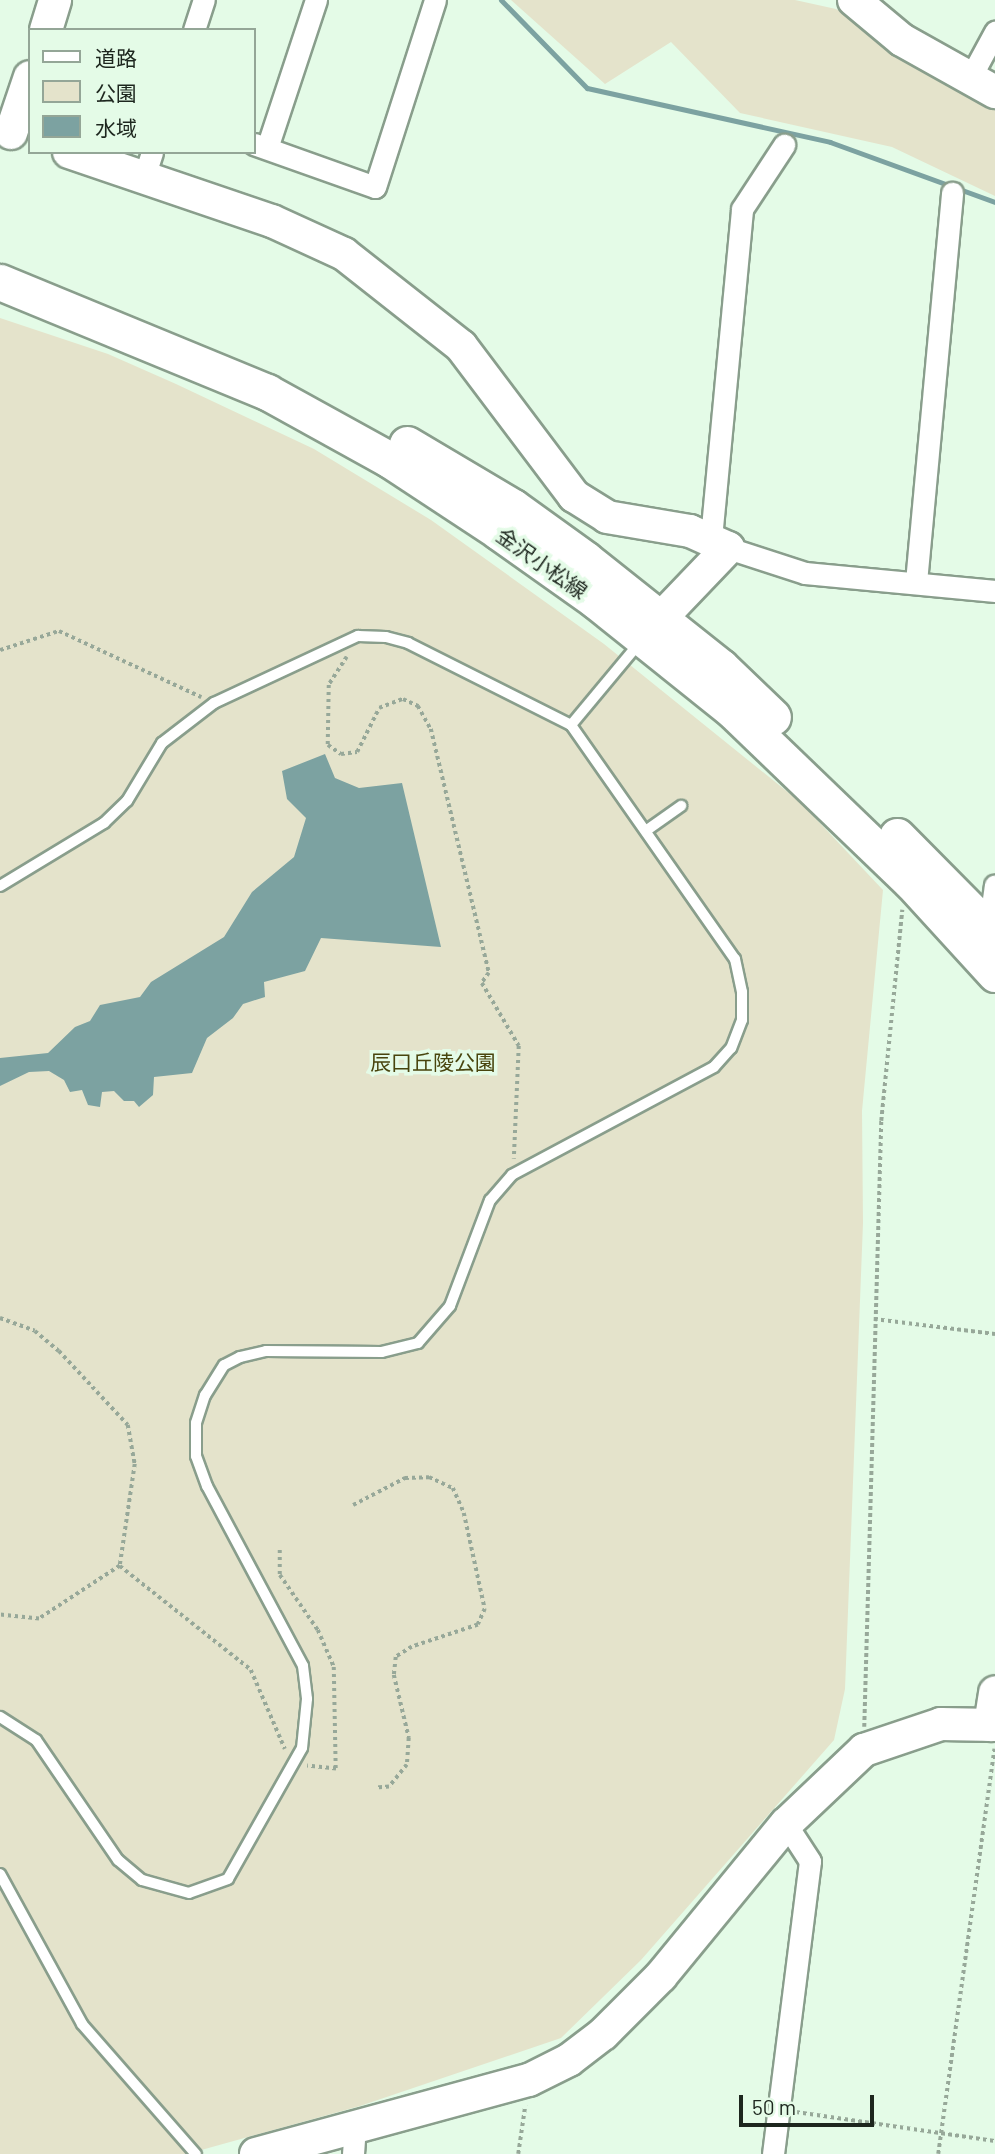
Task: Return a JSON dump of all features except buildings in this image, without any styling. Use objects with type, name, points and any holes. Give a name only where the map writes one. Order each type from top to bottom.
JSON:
[{"type":"main road","name":"金沢小松線","points":[[0,258],[173,326],[371,423],[513,507],[652,629],[910,882],[995,974]]},
{"type":"main road","name":"金沢小松線","points":[[0,282],[267,393],[390,460],[521,547],[652,629],[721,667],[992,932]]},
{"type":"street","points":[[47,28],[55,0]]},
{"type":"street","points":[[195,28],[204,0]]},
{"type":"street","points":[[316,0],[260,146],[375,187],[435,0]]},
{"type":"street","points":[[854,0],[902,40],[982,86],[995,32]]},
{"type":"street","points":[[14,134],[28,84]]},
{"type":"street","points":[[652,629],[720,543],[742,209],[784,145]]},
{"type":"street","points":[[81,154],[148,165],[344,254],[461,346],[574,496],[607,517],[720,543],[805,573],[995,591]]},
{"type":"street","points":[[916,582],[952,193]]},
{"type":"street","points":[[992,932],[995,885]]},
{"type":"street","points":[[256,2154],[354,2141],[529,2080],[569,2060],[603,2035],[661,1976],[786,1824],[864,1750],[941,1724],[993,1731],[995,1692]]},
{"type":"street","points":[[774,2154],[810,1861],[786,1824]]},
{"type":"lane","points":[[570,725],[652,629]]},
{"type":"lane","points":[[0,886],[104,823],[127,801],[162,743],[214,703],[358,636],[408,643],[570,725],[647,830],[735,959],[742,1020],[731,1048],[713,1067],[512,1175],[485,1210],[450,1306],[418,1343],[382,1352],[266,1350],[240,1357],[224,1365],[205,1395],[196,1423],[196,1456],[207,1486],[303,1666],[305,1728],[302,1748],[228,1879],[188,1892],[171,1890],[142,1880],[118,1860],[36,1740],[0,1717]]},
{"type":"lane","points":[[647,830],[681,806]]},
{"type":"lane","points":[[0,1874],[82,2024],[196,2154]]},
{"type":"path","points":[[0,650],[59,631],[214,703]]},
{"type":"path","points":[[358,636],[330,685],[328,745],[341,754],[357,752],[379,708],[403,699],[418,706],[437,751],[489,973],[482,983],[519,1046],[512,1175]]},
{"type":"path","points":[[864,1750],[863,1664],[883,1094],[897,926],[910,882]]},
{"type":"path","points":[[0,1318],[35,1331],[60,1350],[128,1425],[135,1464],[120,1566],[39,1619],[0,1615]]},
{"type":"path","points":[[874,1319],[995,1334]]},
{"type":"path","points":[[353,1506],[405,1478],[429,1477],[453,1488],[464,1513],[485,1609],[478,1625],[412,1647],[396,1657],[394,1675],[409,1738],[407,1765],[389,1787],[376,1788]]},
{"type":"path","points":[[120,1566],[251,1670],[292,1764],[335,1769],[334,1667],[318,1630],[280,1575],[280,1550]]},
{"type":"path","points":[[938,2154],[993,1731]]},
{"type":"path","points":[[518,2154],[529,2080]]},
{"type":"path","points":[[780,2110],[995,2141]]},
{"type":"green space","points":[[511,0],[795,0],[836,9],[995,105],[995,196],[892,147],[740,113],[671,42],[605,84]]},
{"type":"green space","name":"辰口丘陵公園","points":[[0,318],[108,354],[176,384],[314,449],[431,520],[604,644],[800,802],[883,890],[862,1111],[863,1223],[845,1689],[834,1740],[641,1960],[561,2038],[360,2106],[187,2154],[0,2154]]},
{"type":"water","points":[[325,754],[335,778],[359,788],[402,783],[441,947],[321,938],[305,971],[264,982],[265,997],[243,1004],[233,1018],[207,1038],[192,1073],[154,1077],[153,1095],[139,1107],[134,1101],[124,1101],[114,1091],[102,1092],[100,1107],[88,1105],[82,1090],[70,1092],[64,1080],[49,1071],[29,1072],[0,1086],[0,1058],[48,1053],[75,1027],[90,1021],[100,1005],[140,997],[151,982],[224,937],[252,892],[294,857],[306,818],[287,799],[282,771]]},
{"type":"waterway","points":[[501,0],[587,88],[830,142],[995,202]]}]
